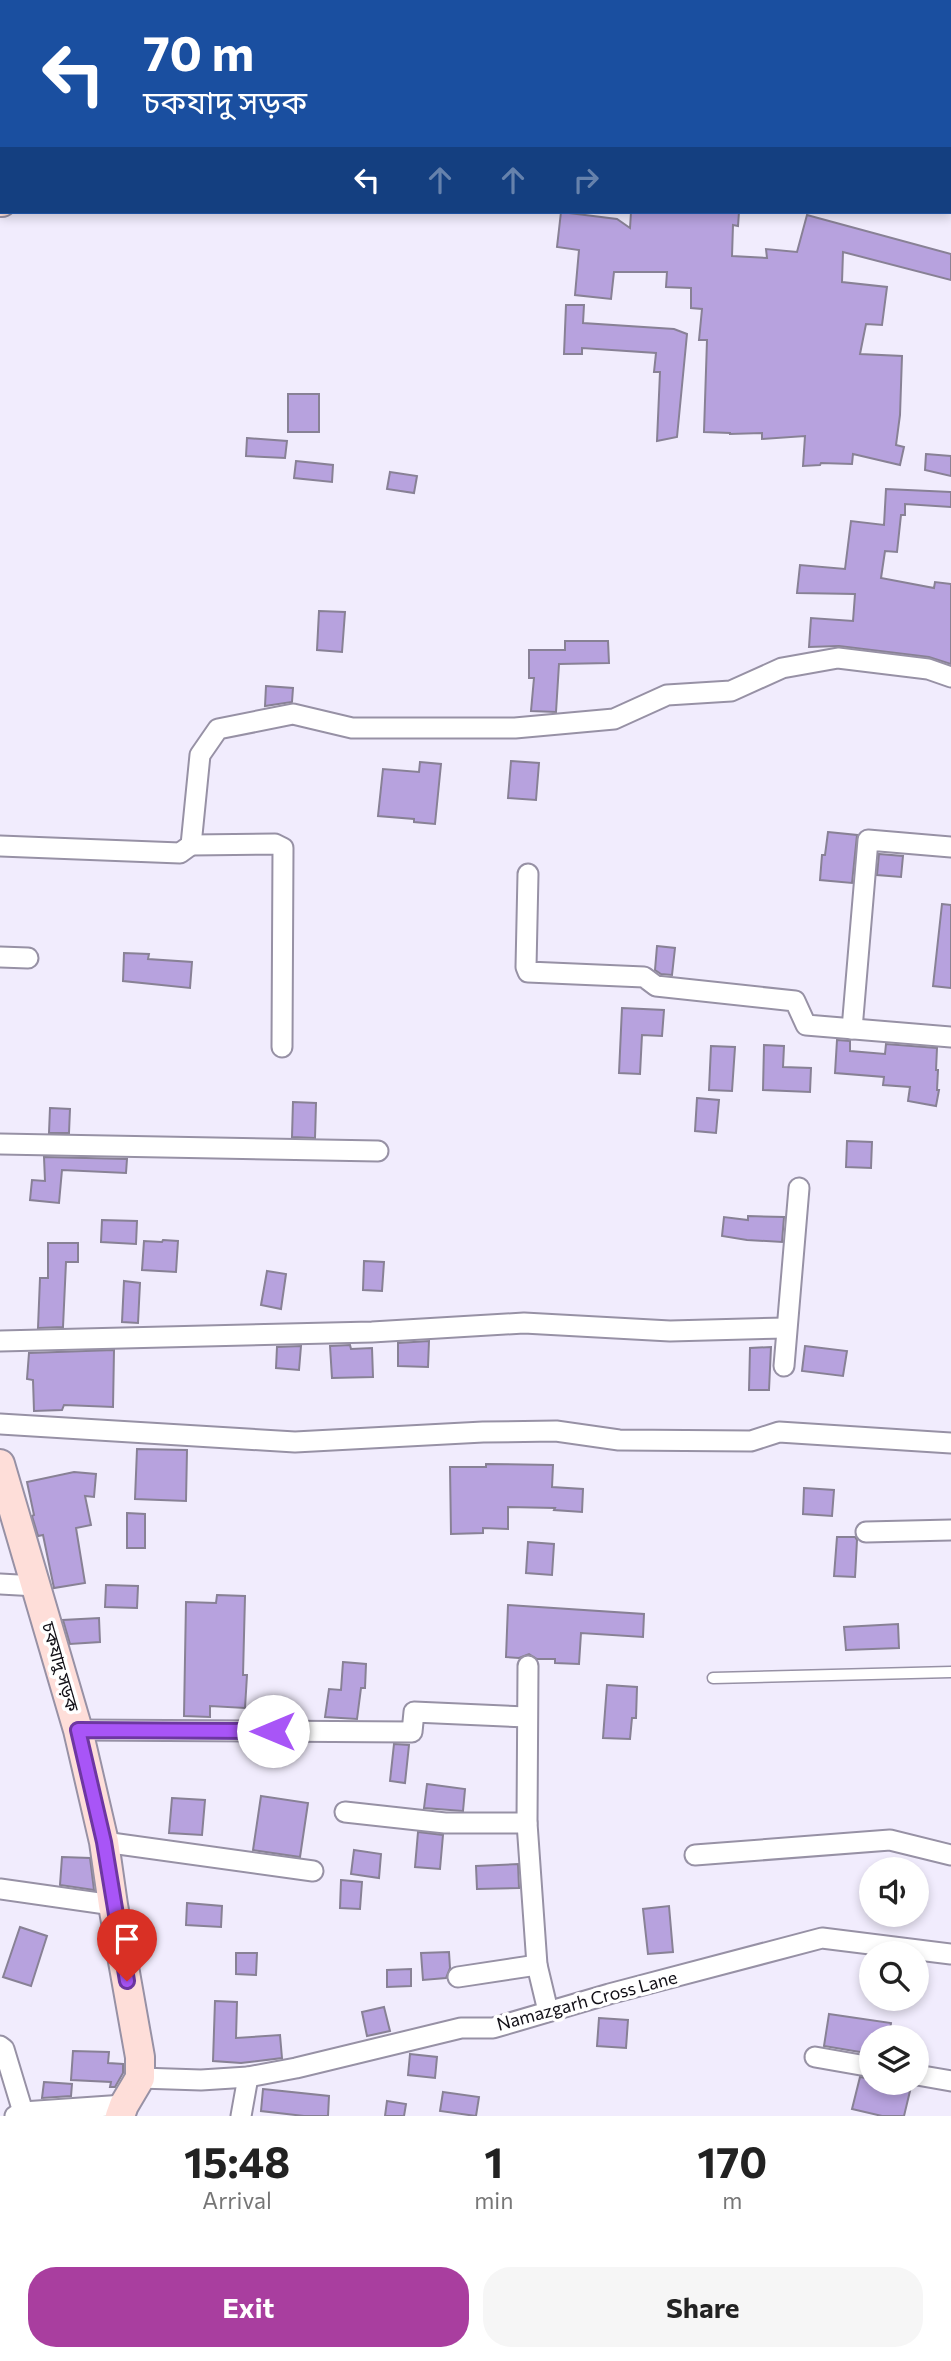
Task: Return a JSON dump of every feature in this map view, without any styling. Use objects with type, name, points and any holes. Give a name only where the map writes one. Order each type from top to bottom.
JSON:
[{"type":"street","points":[[191,845],[200,755],[218,729],[293,713],[352,729],[515,728],[614,719],[667,695],[731,691],[782,668],[838,658],[928,669],[951,677]]},
{"type":"street","points":[[852,1029],[869,840],[951,847]]},
{"type":"street","points":[[0,846],[164,854],[180,853],[191,845],[275,844],[283,848],[282,1047]]},
{"type":"street","points":[[528,874],[528,972],[644,977],[656,986],[795,1001],[806,1025],[951,1037]]},
{"type":"street","points":[[0,957],[28,958]]},
{"type":"street","points":[[0,1144],[378,1151]]},
{"type":"street","points":[[784,1366],[799,1188]]},
{"type":"street","points":[[0,1341],[372,1332],[524,1323],[670,1331],[786,1328]]},
{"type":"street","points":[[0,1423],[295,1441],[543,1432],[620,1440],[751,1441],[779,1432],[951,1443]]},
{"type":"street","name":"চকযাদু সড়ক","points":[[0,1464],[78,1730],[104,1842],[140,2057],[139,2078]]},
{"type":"street","points":[[866,1532],[951,1530]]},
{"type":"street","points":[[0,1584],[37,1586]]},
{"type":"street","points":[[528,1666],[527,1823],[537,1965],[548,2011]]},
{"type":"street","points":[[78,1730],[412,1732],[414,1712],[527,1717]]},
{"type":"street","points":[[345,1812],[444,1823],[527,1823]]},
{"type":"street","points":[[695,1855],[891,1840],[951,1855]]},
{"type":"street","points":[[104,1842],[313,1871]]},
{"type":"street","points":[[0,1888],[113,1905]]},
{"type":"street","name":"Namazgarh Cross Lane","points":[[139,2078],[201,2080],[248,2077],[461,2028],[493,2028],[822,1938],[951,1954]]},
{"type":"street","points":[[457,1977],[537,1965]]},
{"type":"street","points":[[0,2046],[4,2049],[19,2114],[122,2110],[139,2078]]},
{"type":"street","points":[[815,2057],[859,2065]]},
{"type":"street","points":[[241,2116],[248,2077]]},
{"type":"street","points":[[929,2077],[951,2081]]},
{"type":"lane","points":[[713,1678],[951,1672]]},
{"type":"building","points":[[561,214],[617,219],[630,228],[631,214],[739,214],[738,226],[733,225],[732,256],[767,258],[766,249],[797,252],[807,215],[951,254],[951,280],[843,252],[842,282],[887,287],[882,325],[866,324],[860,354],[902,356],[896,445],[904,447],[900,465],[853,454],[852,464],[821,463],[803,466],[805,436],[762,439],[762,433],[704,432],[707,340],[699,340],[702,309],[691,308],[691,288],[666,287],[667,272],[614,272],[611,299],[575,295],[579,250],[557,247]]},
{"type":"building","points":[[566,305],[584,305],[583,323],[674,329],[687,334],[677,437],[657,441],[660,372],[654,372],[656,353],[582,348],[582,354],[564,354]]},
{"type":"building","points":[[288,394],[319,394],[319,432],[288,432]]},
{"type":"building","points":[[247,438],[287,441],[285,458],[246,456]]},
{"type":"building","points":[[926,454],[951,456],[951,476],[925,470]]},
{"type":"building","points":[[296,461],[333,465],[332,482],[294,478]]},
{"type":"building","points":[[390,472],[417,476],[414,493],[387,489]]},
{"type":"building","points":[[886,489],[951,492],[951,507],[905,504],[905,515],[901,515],[897,552],[885,551],[881,578],[934,588],[935,582],[951,584],[951,664],[929,657],[839,646],[809,647],[811,618],[853,621],[855,594],[797,593],[800,565],[845,569],[851,521],[884,525]]},
{"type":"building","points":[[319,611],[345,612],[342,652],[317,650]]},
{"type":"building","points":[[565,641],[608,641],[609,663],[559,664],[556,712],[531,711],[534,678],[529,678],[529,650],[565,650]]},
{"type":"building","points":[[266,686],[293,688],[292,702],[265,706]]},
{"type":"building","points":[[511,761],[539,763],[536,800],[508,798]]},
{"type":"building","points":[[420,762],[441,764],[435,824],[378,816],[383,769],[419,772]]},
{"type":"building","points":[[828,832],[857,835],[852,883],[820,880],[822,855],[825,855]]},
{"type":"building","points":[[879,854],[903,856],[901,877],[877,875]]},
{"type":"building","points":[[942,904],[951,905],[951,988],[933,986]]},
{"type":"building","points":[[657,946],[675,948],[672,975],[661,974],[655,970]]},
{"type":"building","points":[[124,953],[149,954],[148,959],[192,962],[190,988],[123,981]]},
{"type":"building","points":[[622,1008],[664,1010],[662,1036],[642,1035],[640,1074],[619,1073]]},
{"type":"building","points":[[837,1040],[850,1041],[850,1051],[885,1054],[886,1044],[937,1048],[939,1090],[936,1106],[908,1101],[910,1087],[883,1085],[884,1077],[835,1073]]},
{"type":"building","points":[[764,1045],[784,1046],[783,1067],[811,1068],[810,1092],[763,1090]]},
{"type":"building","points":[[711,1046],[735,1047],[732,1091],[709,1090]]},
{"type":"building","points":[[697,1098],[719,1100],[716,1133],[695,1131]]},
{"type":"building","points":[[293,1102],[316,1103],[315,1138],[292,1137]]},
{"type":"building","points":[[50,1108],[70,1109],[69,1133],[49,1133]]},
{"type":"building","points":[[847,1141],[872,1142],[871,1168],[846,1167]]},
{"type":"building","points":[[44,1157],[127,1159],[126,1173],[62,1170],[59,1203],[30,1200],[32,1180],[45,1181]]},
{"type":"building","points":[[748,1216],[784,1217],[782,1242],[722,1236],[724,1217],[748,1220]]},
{"type":"building","points":[[102,1220],[137,1221],[136,1244],[101,1242]]},
{"type":"building","points":[[144,1241],[178,1241],[176,1272],[142,1270]]},
{"type":"building","points":[[48,1243],[78,1243],[78,1262],[66,1262],[63,1327],[38,1328],[40,1278],[48,1278]]},
{"type":"building","points":[[364,1261],[384,1262],[382,1291],[363,1290]]},
{"type":"building","points":[[267,1271],[286,1274],[281,1309],[261,1305]]},
{"type":"building","points":[[124,1281],[140,1283],[138,1323],[122,1322]]},
{"type":"building","points":[[429,1341],[428,1367],[398,1366],[398,1343]]},
{"type":"building","points":[[350,1345],[351,1349],[372,1348],[373,1377],[332,1378],[330,1346]]},
{"type":"building","points":[[301,1346],[299,1370],[276,1368],[277,1347]]},
{"type":"building","points":[[805,1346],[847,1351],[843,1376],[802,1371]]},
{"type":"building","points":[[771,1347],[769,1390],[749,1390],[750,1348]]},
{"type":"building","points":[[114,1350],[113,1407],[64,1405],[62,1410],[34,1411],[33,1380],[27,1379],[29,1353]]},
{"type":"building","points":[[137,1449],[187,1450],[186,1501],[135,1499]]},
{"type":"building","points":[[486,1464],[553,1465],[552,1487],[583,1489],[582,1512],[554,1510],[555,1508],[508,1507],[508,1529],[483,1528],[483,1533],[451,1534],[450,1467],[486,1467]]},
{"type":"building","points":[[74,1472],[96,1474],[94,1497],[85,1496],[91,1525],[76,1528],[85,1583],[54,1588],[43,1535],[38,1536],[32,1516],[34,1515],[27,1482]]},
{"type":"building","points":[[804,1488],[834,1490],[832,1516],[803,1514]]},
{"type":"building","points":[[127,1513],[145,1514],[145,1548],[127,1548]]},
{"type":"building","points":[[837,1537],[855,1537],[857,1540],[855,1577],[834,1576]]},
{"type":"building","points":[[528,1542],[554,1544],[552,1575],[526,1573]]},
{"type":"building","points":[[106,1585],[138,1586],[137,1608],[105,1607]]},
{"type":"building","points":[[217,1595],[245,1596],[245,1708],[210,1706],[210,1717],[184,1716],[186,1602],[216,1603]]},
{"type":"building","points":[[508,1605],[644,1614],[643,1637],[581,1633],[579,1664],[555,1663],[555,1659],[537,1659],[529,1654],[519,1658],[506,1657]]},
{"type":"building","points":[[99,1618],[100,1642],[70,1644],[63,1620]]},
{"type":"building","points":[[898,1624],[899,1648],[846,1650],[844,1627]]},
{"type":"building","points":[[343,1662],[366,1664],[365,1688],[361,1688],[357,1719],[325,1717],[329,1689],[341,1690]]},
{"type":"building","points":[[607,1685],[637,1687],[636,1718],[632,1718],[630,1739],[603,1738]]},
{"type":"building","points":[[394,1744],[409,1745],[405,1783],[390,1781]]},
{"type":"building","points":[[427,1784],[465,1789],[463,1811],[424,1808]]},
{"type":"building","points":[[261,1796],[308,1803],[300,1857],[253,1850]]},
{"type":"building","points":[[172,1798],[205,1800],[202,1835],[169,1833]]},
{"type":"building","points":[[418,1832],[443,1835],[440,1869],[415,1867]]},
{"type":"building","points":[[354,1850],[381,1854],[379,1878],[351,1874]]},
{"type":"building","points":[[62,1857],[90,1858],[94,1890],[60,1885]]},
{"type":"building","points":[[518,1864],[519,1888],[477,1889],[476,1866]]},
{"type":"building","points":[[341,1880],[362,1882],[360,1909],[340,1908]]},
{"type":"building","points":[[187,1903],[222,1906],[221,1927],[186,1925]]},
{"type":"building","points":[[669,1906],[673,1952],[648,1954],[643,1909]]},
{"type":"building","points":[[20,1927],[47,1936],[31,1986],[3,1977]]},
{"type":"building","points":[[449,1952],[450,1968],[446,1978],[423,1980],[421,1953]]},
{"type":"building","points":[[236,1953],[257,1953],[256,1975],[236,1974]]},
{"type":"building","points":[[411,1969],[411,1986],[387,1987],[387,1970]]},
{"type":"building","points":[[215,2001],[237,2002],[236,2038],[280,2035],[282,2058],[241,2063],[213,2061]]},
{"type":"building","points":[[384,2007],[390,2031],[367,2036],[362,2012]]},
{"type":"building","points":[[829,2014],[891,2023],[859,2025],[859,2052],[824,2046]]},
{"type":"building","points":[[599,2018],[628,2020],[626,2048],[597,2046]]},
{"type":"building","points":[[73,2051],[109,2052],[108,2063],[123,2064],[123,2073],[115,2087],[110,2087],[111,2082],[71,2080]]},
{"type":"building","points":[[410,2054],[437,2057],[435,2078],[408,2075]]},
{"type":"building","points":[[859,2081],[859,2095],[909,2095],[904,2116],[882,2116],[852,2109]]},
{"type":"building","points":[[44,2082],[72,2084],[71,2096],[42,2098]]},
{"type":"building","points":[[263,2089],[329,2096],[328,2116],[261,2111]]},
{"type":"building","points":[[443,2092],[479,2097],[476,2116],[440,2111]]},
{"type":"building","points":[[387,2101],[406,2104],[404,2116],[385,2116]]},
{"type":"route","points":[[127,1981],[104,1842],[78,1730],[273,1731]]}]
